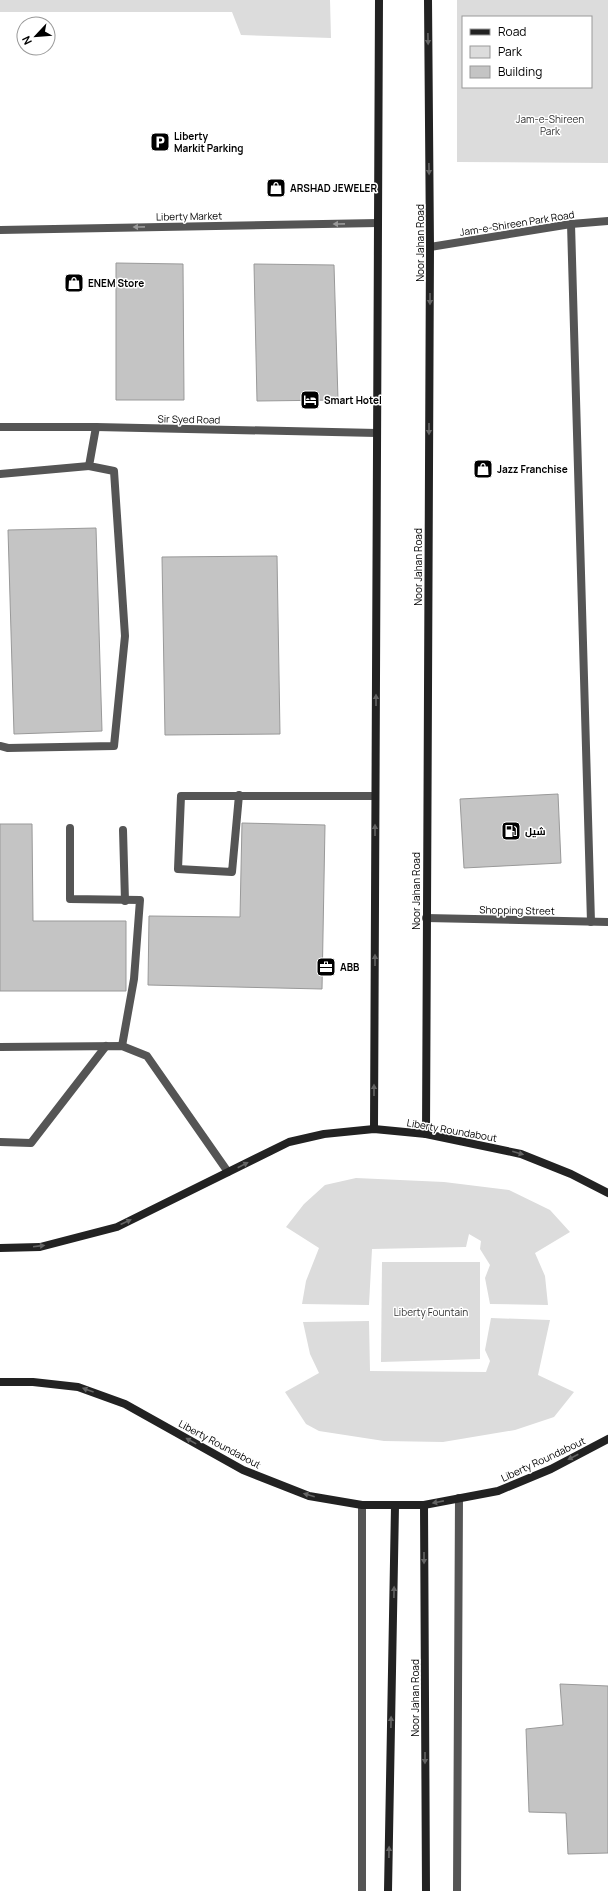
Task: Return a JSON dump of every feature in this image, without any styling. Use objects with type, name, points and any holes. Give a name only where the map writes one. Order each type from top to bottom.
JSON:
[{"type":"street","points":[[374,1130],[379,0]]},
{"type":"street","name":"Noor Jahan Road","points":[[426,1134],[430,247],[428,0]]},
{"type":"street","name":"Jam-e-Shireen Park Road","points":[[430,247],[571,224],[608,221]]},
{"type":"street","name":"Liberty Market","points":[[0,230],[378,223]]},
{"type":"street","points":[[571,224],[591,922]]},
{"type":"street","name":"Sir Syed Road","points":[[0,427],[96,427],[377,433]]},
{"type":"street","points":[[89,466],[96,427]]},
{"type":"street","points":[[0,474],[89,466],[114,471],[125,636],[114,746],[8,748],[0,746]]},
{"type":"street","points":[[239,795],[232,872],[178,869],[181,796],[239,795],[375,796]]},
{"type":"street","points":[[70,828],[70,899],[125,901],[140,900],[134,979],[122,1046]]},
{"type":"street","points":[[123,830],[125,901]]},
{"type":"street","name":"Shopping Street","points":[[426,918],[608,922]]},
{"type":"street","points":[[0,1142],[31,1144],[106,1046]]},
{"type":"street","points":[[0,1048],[122,1046],[147,1056],[228,1172]]},
{"type":"street","name":"Liberty Roundabout","points":[[0,1248],[40,1247],[117,1227],[289,1142],[324,1134],[374,1130],[426,1134],[521,1154],[571,1174],[608,1193]]},
{"type":"street","name":"Liberty Roundabout","points":[[0,1382],[33,1382],[78,1387],[125,1404],[243,1470],[309,1496],[362,1505],[424,1505],[498,1491],[551,1468],[608,1439]]},
{"type":"street","points":[[457,1891],[459,1498]]},
{"type":"street","points":[[362,1505],[362,1891]]},
{"type":"street","name":"Noor Jahan Road","points":[[424,1505],[426,1891]]},
{"type":"street","points":[[388,1891],[395,1506]]},
{"type":"green space","points":[[0,0],[330,0],[331,38],[241,35],[232,12],[0,12]]},
{"type":"green space","name":"Jam-e-Shireen Park","points":[[457,0],[608,0],[608,163],[457,162]]},
{"type":"green space","points":[[356,1178],[444,1182],[509,1190],[550,1210],[570,1232],[535,1253],[545,1276],[548,1305],[490,1304],[485,1278],[490,1265],[480,1249],[481,1241],[469,1234],[466,1247],[372,1249],[369,1305],[302,1304],[306,1281],[319,1248],[286,1227],[304,1204],[325,1185]]},
{"type":"green space","name":"Liberty Fountain","points":[[382,1262],[480,1262],[480,1359],[381,1362]]},
{"type":"green space","points":[[491,1318],[550,1320],[538,1375],[574,1392],[554,1417],[515,1430],[443,1442],[384,1441],[319,1431],[306,1424],[285,1392],[319,1373],[310,1354],[303,1322],[369,1321],[370,1371],[486,1372],[490,1361],[485,1350]]},
{"type":"building","points":[[116,263],[183,264],[184,400],[116,400]]},
{"type":"building","name":"Smart Hotel","points":[[254,264],[334,265],[338,400],[257,401]]},
{"type":"building","points":[[96,528],[102,731],[14,734],[8,530]]},
{"type":"building","points":[[277,556],[280,734],[165,735],[162,557]]},
{"type":"building","name":"شیل","points":[[558,794],[561,863],[464,868],[460,799]]},
{"type":"building","points":[[242,823],[325,825],[322,989],[148,985],[149,916],[240,917]]},
{"type":"building","points":[[0,824],[32,824],[33,921],[126,921],[126,991],[0,991]]},
{"type":"building","points":[[560,1684],[608,1686],[608,1853],[568,1854],[566,1813],[529,1812],[526,1729],[563,1725]]},
{"type":"place","name":"Liberty Markit Parking","points":[[160,142]]},
{"type":"place","name":"ARSHAD JEWELER","points":[[276,188]]},
{"type":"place","name":"ENEM Store","points":[[74,283]]},
{"type":"place","name":"Smart Hotel","points":[[310,400]]},
{"type":"place","name":"Jazz Franchise","points":[[483,469]]},
{"type":"place","name":"شیل","points":[[511,831]]},
{"type":"place","name":"ABB","points":[[326,967]]}]
